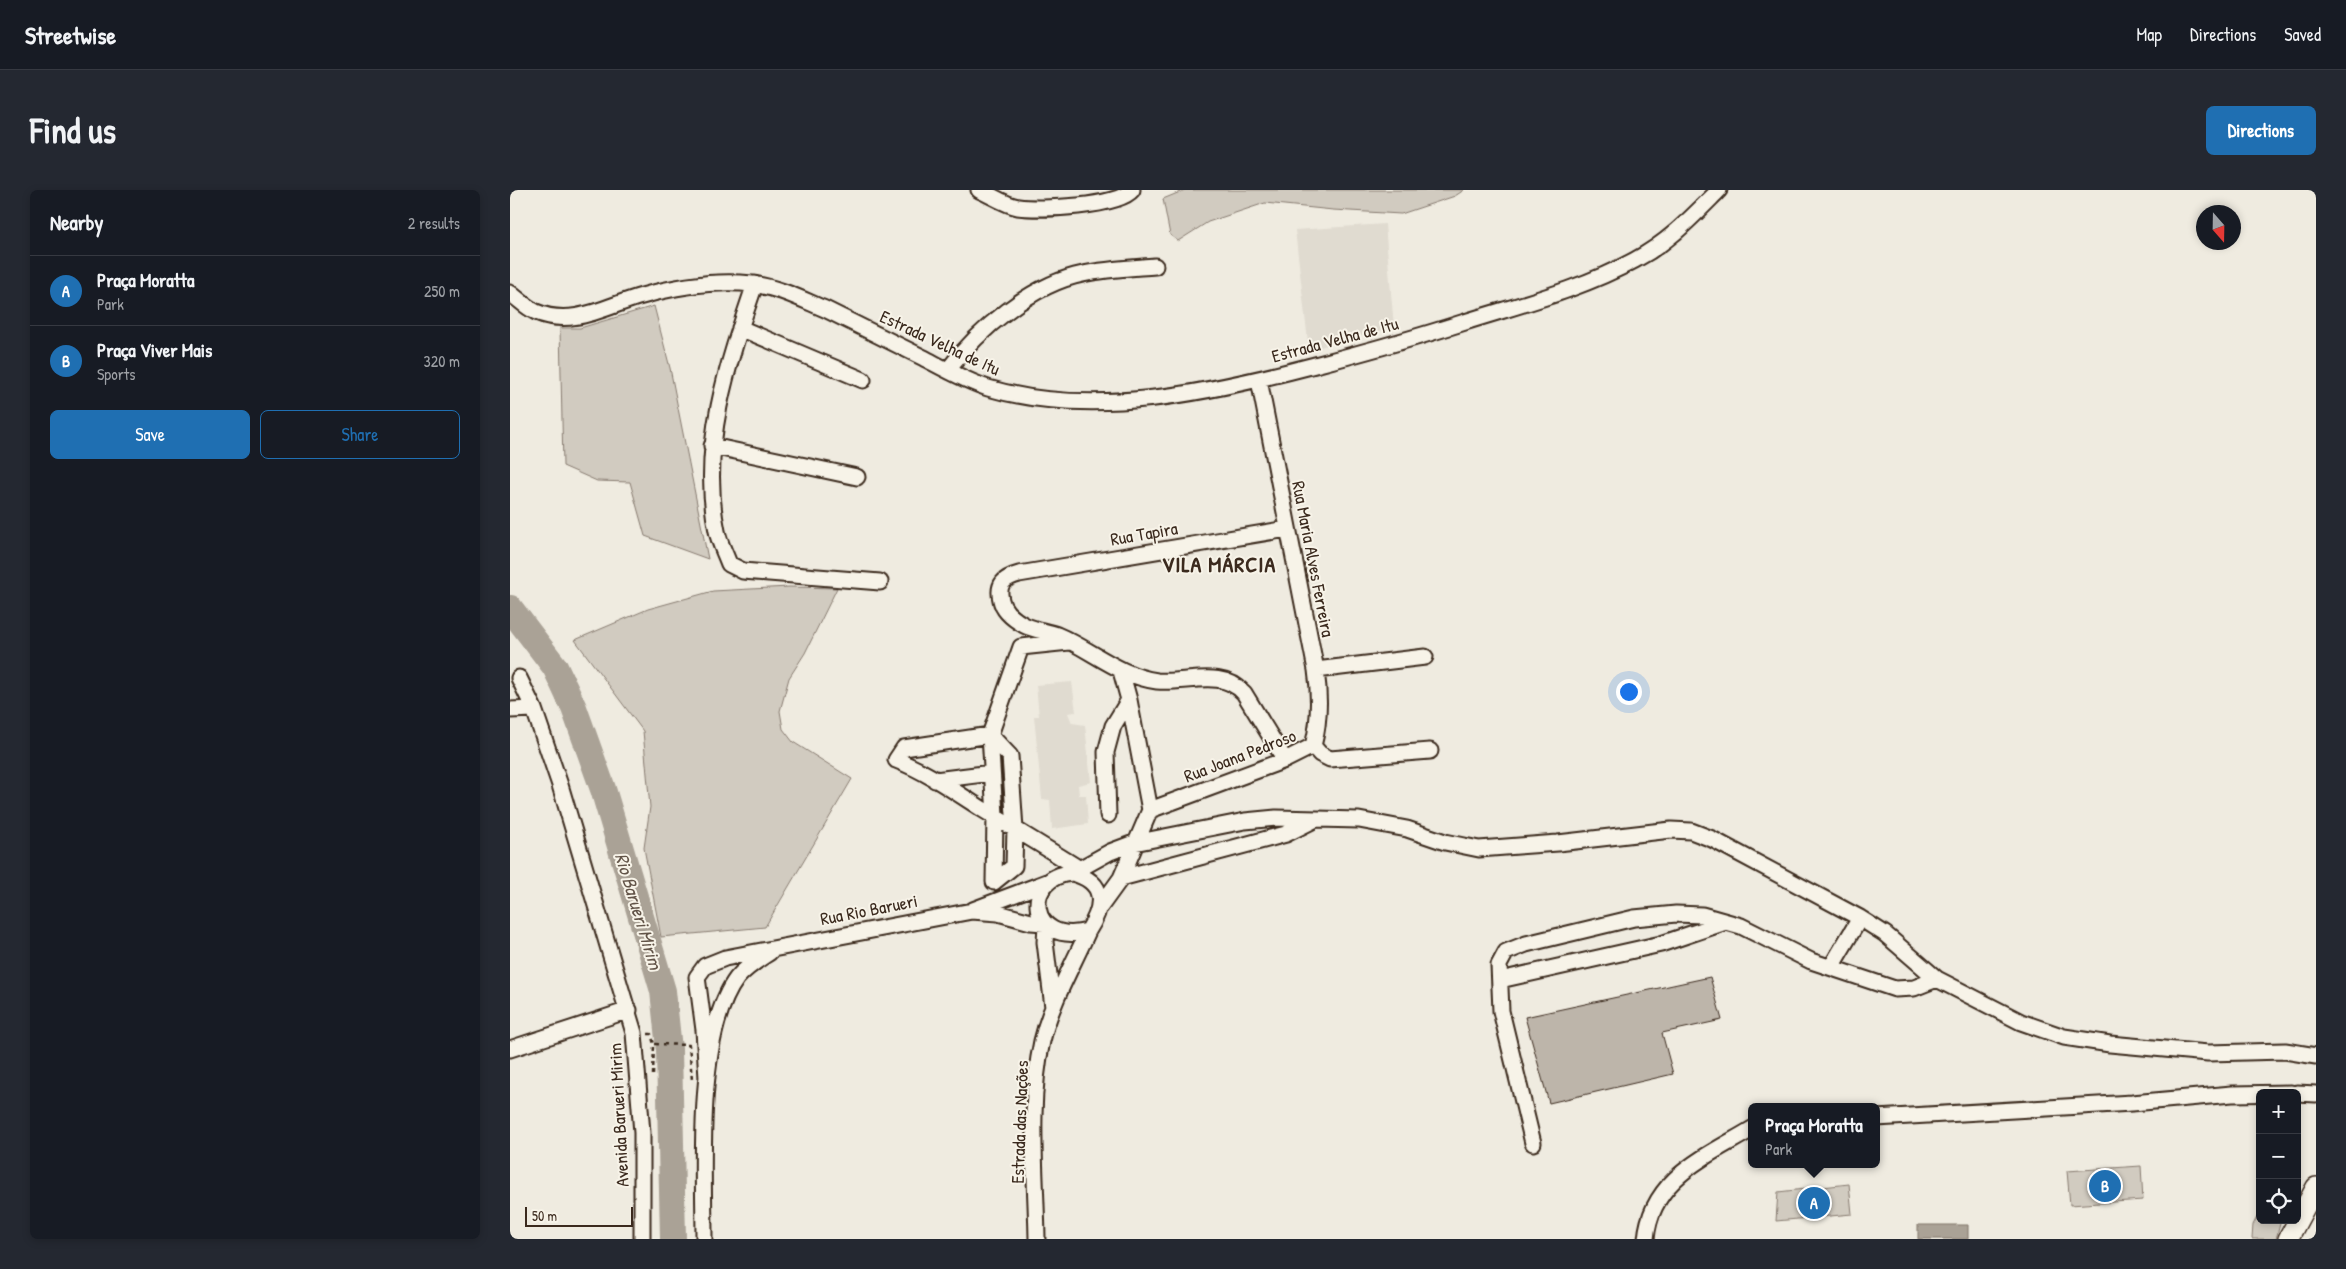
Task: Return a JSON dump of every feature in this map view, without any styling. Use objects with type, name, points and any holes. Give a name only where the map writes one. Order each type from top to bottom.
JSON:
[{"type":"main road","points":[[2288,1239],[2316,1187]]},
{"type":"street","points":[[978,190],[1017,207],[1069,208],[1120,198],[1132,190]]},
{"type":"street","name":"Estrada Velha de Itu","points":[[510,293],[535,312],[554,317],[570,317],[592,314],[642,296],[693,285],[723,282],[755,284],[791,294],[987,388],[1040,399],[1127,400],[1175,396],[1259,380],[1402,342],[1570,289],[1633,262],[1662,244],[1690,222],[1719,190]]},
{"type":"street","points":[[948,370],[968,344],[1001,316],[1041,290],[1081,274],[1155,266]]},
{"type":"street","points":[[755,284],[740,328],[720,400],[712,446],[712,497],[717,533],[729,564],[744,571],[880,582]]},
{"type":"street","points":[[740,328],[863,380]]},
{"type":"street","name":"Rua Maria Alves Ferreira","points":[[1259,380],[1316,670],[1320,703],[1319,726],[1313,746]]},
{"type":"street","points":[[712,446],[857,477]]},
{"type":"street","name":"Rua Tapira","points":[[1069,642],[1025,625],[1007,612],[1000,594],[1001,583],[1008,577],[1287,528]]},
{"type":"street","points":[[990,735],[1010,756],[1015,829],[1014,866],[994,882],[994,817],[990,735],[1021,647],[1069,642],[1121,671],[1157,681],[1226,679],[1235,683],[1244,693],[1285,760]]},
{"type":"street","points":[[1316,670],[1425,656]]},
{"type":"street","points":[[1100,907],[1121,878],[1134,843],[1150,810],[1129,700],[1121,671]]},
{"type":"street","name":"Avenida Barueri Mirim","points":[[519,678],[534,709],[560,785],[629,1010],[636,1042],[639,1071],[642,1133],[642,1239]]},
{"type":"street","points":[[1108,815],[1106,752],[1113,726],[1129,700]]},
{"type":"street","points":[[510,710],[534,709]]},
{"type":"street","points":[[990,735],[904,748],[896,760],[917,768],[1015,829],[1076,871],[1096,888],[1100,907],[1098,917],[1088,932],[1064,935],[1045,924],[1038,906],[1042,889],[1055,876],[1076,871],[1110,852],[1134,843],[1245,821],[1276,818],[1359,820],[1407,829],[1445,842],[1479,849],[1558,844],[1672,830],[1692,831],[1712,839],[1860,918],[1885,934],[1937,979],[2021,1022],[2064,1037],[2110,1044],[2208,1053],[2285,1051],[2316,1056]]},
{"type":"street","name":"Rua Joana Pedroso","points":[[1150,810],[1285,760],[1313,746],[1320,754],[1330,759],[1430,751]]},
{"type":"street","points":[[935,780],[992,773]]},
{"type":"street","points":[[1121,878],[1286,834],[1318,819]]},
{"type":"street","name":"Rua Rio Barueri","points":[[774,949],[972,911],[1047,882]]},
{"type":"street","name":"Rua Rio Barueri","points":[[972,911],[998,913],[1045,924]]},
{"type":"street","points":[[1533,1143],[1501,1010],[1499,965],[1506,952],[1526,944],[1634,918],[1676,914],[1702,915],[1741,926],[1811,961],[1895,989],[1914,988],[1937,979]]},
{"type":"street","points":[[1831,967],[1860,918]]},
{"type":"street","points":[[1500,980],[1661,944],[1726,922]]},
{"type":"street","name":"Estrada das Nações","points":[[1045,924],[1045,942],[1053,1008]]},
{"type":"street","name":"Estrada das Nações","points":[[1037,1239],[1036,1087],[1042,1040],[1053,1008],[1088,932]]},
{"type":"street","points":[[707,1078],[704,1030],[696,977],[705,966],[725,958],[774,949]]},
{"type":"street","points":[[704,1239],[704,1136],[707,1078],[714,1034],[731,988],[747,968],[774,949]]},
{"type":"street","points":[[510,1049],[629,1010]]},
{"type":"street","points":[[2301,1093],[2316,1094]]},
{"type":"street","points":[[1880,1118],[2256,1094]]},
{"type":"street","points":[[1645,1238],[1651,1213],[1663,1191],[1676,1177],[1700,1158],[1748,1131]]},
{"type":"path","points":[[688,1036],[690,1075]]},
{"type":"path","points":[[652,1037],[654,1044],[653,1075]]},
{"type":"path","points":[[654,1044],[688,1045]]},
{"type":"shaded area","points":[[1185,190],[1464,190],[1455,196],[1401,214],[1265,203],[1208,222],[1178,241],[1170,235],[1163,199]]},
{"type":"shaded area","points":[[1385,224],[1394,327],[1309,350],[1295,230]]},
{"type":"shaded area","points":[[654,306],[670,368],[708,559],[645,536],[630,482],[597,481],[563,466],[560,328],[580,328]]},
{"type":"shaded area","points":[[789,587],[837,588],[805,653],[789,678],[780,711],[783,729],[793,742],[852,779],[765,927],[661,937],[644,848],[650,807],[643,731],[575,640],[648,609],[713,591]]},
{"type":"shaded area","points":[[1072,682],[1076,712],[1068,713],[1072,723],[1085,725],[1091,782],[1078,785],[1079,795],[1086,795],[1088,824],[1052,829],[1050,800],[1042,799],[1034,716],[1039,716],[1036,685]]},
{"type":"shaded area","points":[[2141,1166],[2143,1200],[2070,1205],[2067,1171]]},
{"type":"shaded area","points":[[1849,1184],[1852,1214],[1776,1221],[1778,1192]]},
{"type":"shaded area","points":[[2256,1219],[2256,1224],[2280,1224],[2276,1239],[2252,1239],[2253,1225]]},
{"type":"shaded area","points":[[1918,1225],[1968,1225],[1968,1239],[1918,1239]]},
{"type":"building","points":[[1710,977],[1722,1020],[1662,1033],[1673,1074],[1549,1103],[1525,1017]]},
{"type":"waterway","name":"Rio Barueri Mirim","points":[[510,608],[555,667],[574,708],[603,789],[663,991],[669,1049],[673,1239]]},
{"type":"place","name":"Praça Viver Mais","points":[[2105,1186]]},
{"type":"place","name":"Praça Moratta","points":[[1814,1203]]},
{"type":"district","name":"VILA MÁRCIA","points":[[1219,564]]}]
